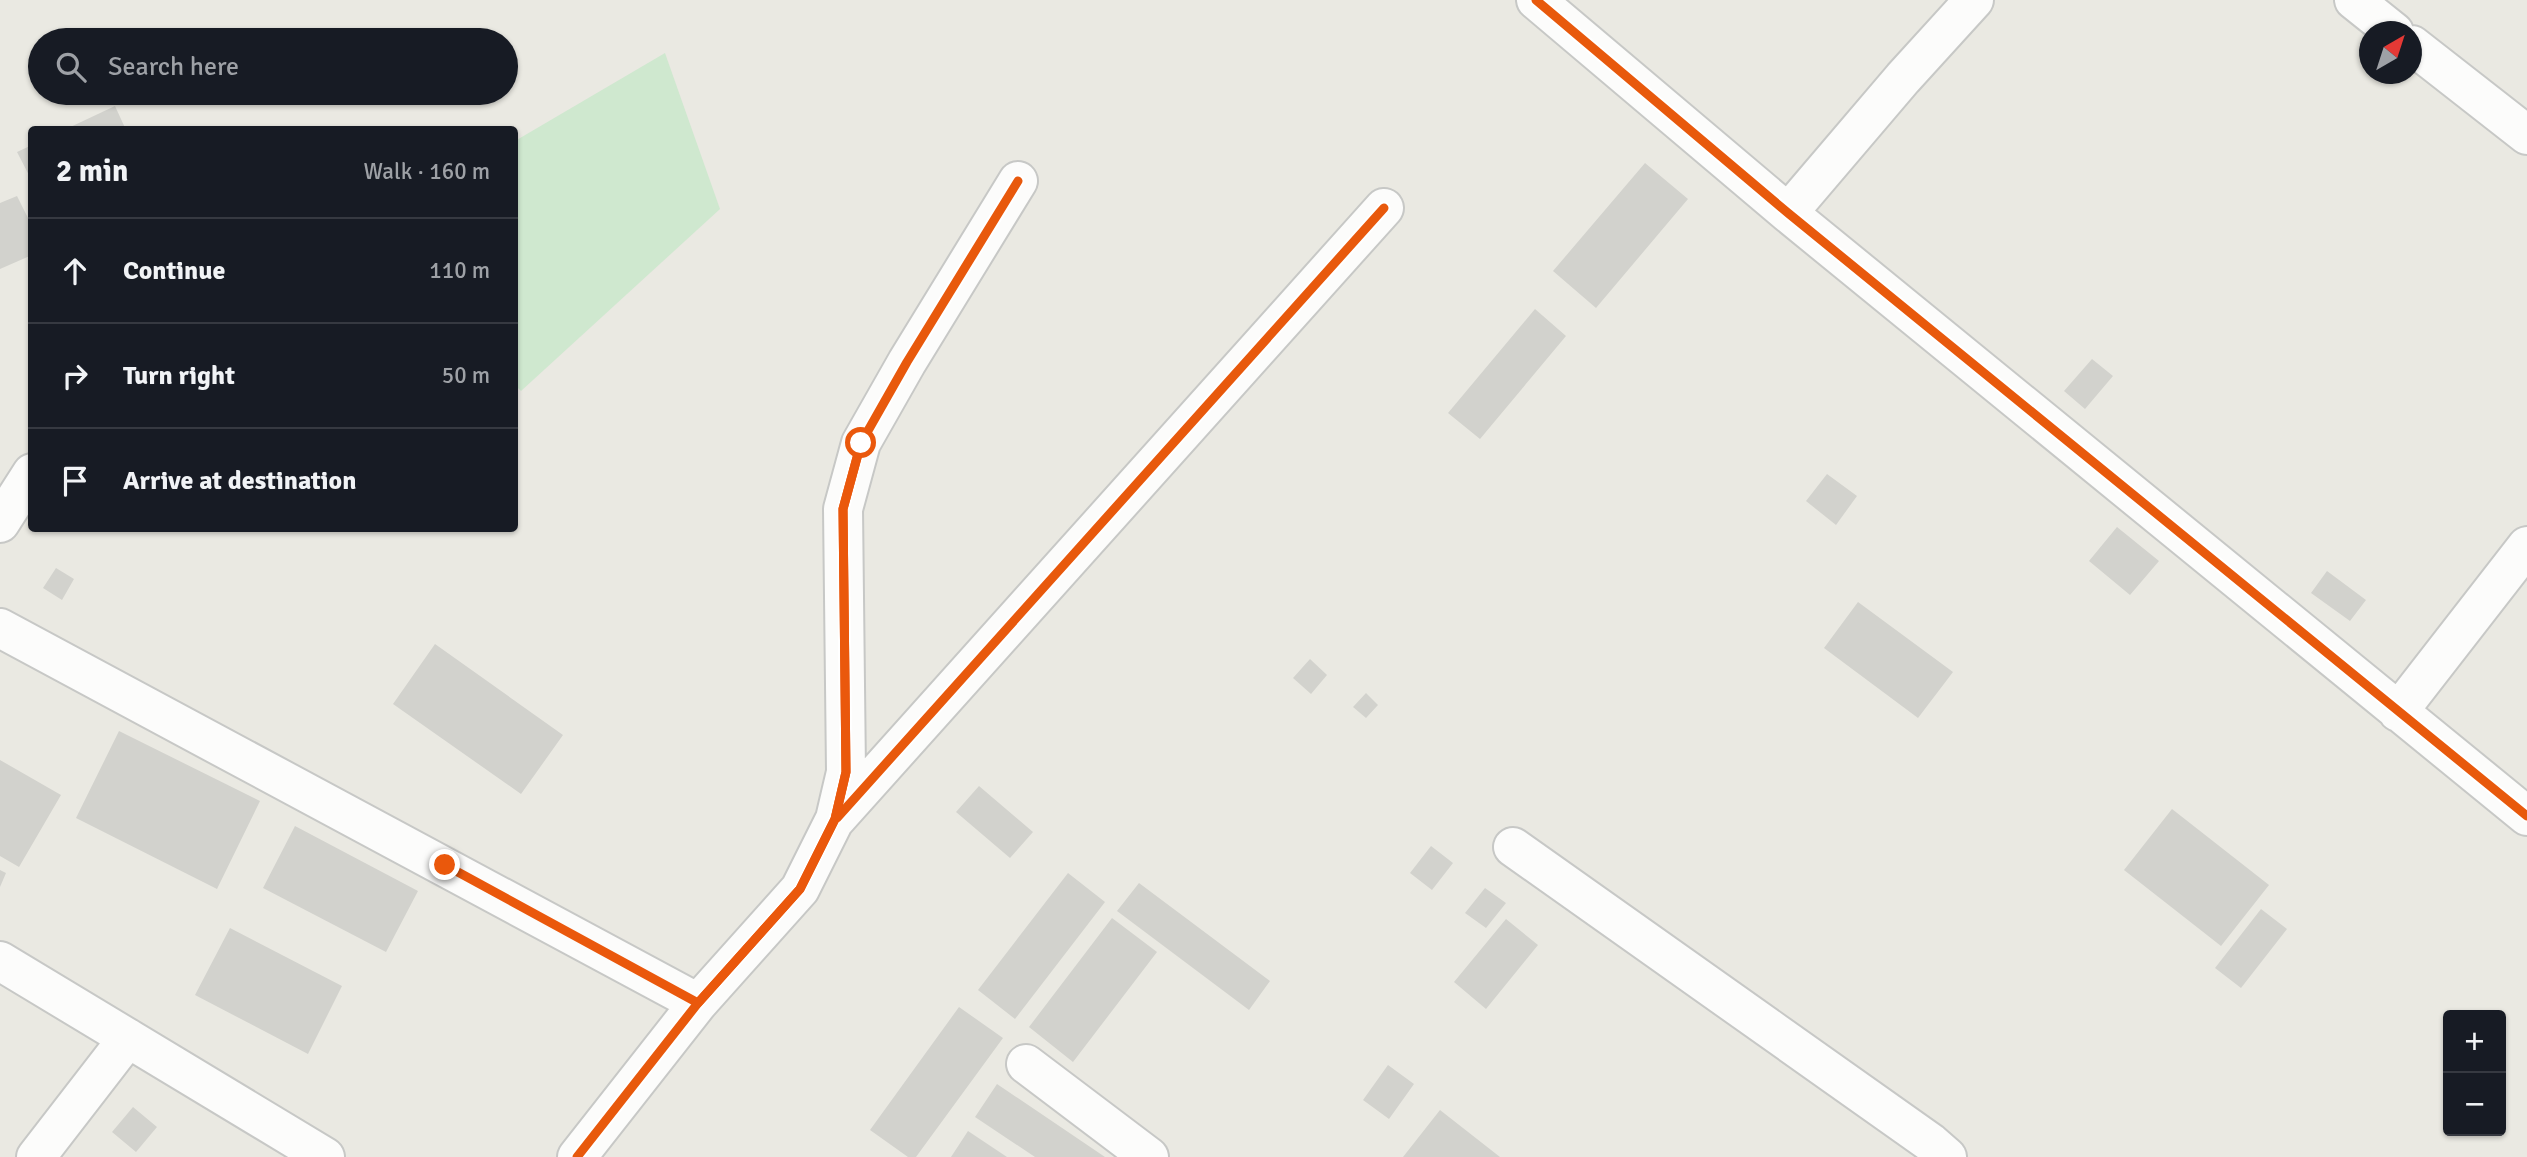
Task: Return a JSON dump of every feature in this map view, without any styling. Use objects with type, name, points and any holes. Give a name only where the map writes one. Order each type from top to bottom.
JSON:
[{"type":"street","points":[[1536,0],[1788,214],[2527,816]]},
{"type":"street","points":[[1788,214],[1903,78],[1974,0]]},
{"type":"street","points":[[2354,0],[2380,21]]},
{"type":"street","points":[[2422,53],[2527,135]]},
{"type":"street","points":[[577,1157],[698,1003],[800,889],[835,819],[846,772],[843,509],[861,443],[907,362],[1018,181]]},
{"type":"street","points":[[835,819],[1384,208]]},
{"type":"street","points":[[0,523],[28,479]]},
{"type":"street","points":[[2398,712],[2527,546]]},
{"type":"street","points":[[0,628],[698,1003]]},
{"type":"street","points":[[1513,847],[1947,1157]]},
{"type":"street","points":[[0,961],[325,1157]]},
{"type":"street","points":[[36,1157],[128,1038]]},
{"type":"street","points":[[1026,1064],[1149,1157]]},
{"type":"green space","points":[[665,53],[720,209],[521,391],[518,388],[518,139]]},
{"type":"building","points":[[115,106],[124,126],[72,126]]},
{"type":"building","points":[[28,147],[28,173],[17,152]]},
{"type":"building","points":[[1645,163],[1688,199],[1596,308],[1553,271]]},
{"type":"building","points":[[17,196],[28,218],[28,257],[0,269],[0,203]]},
{"type":"building","points":[[1535,309],[1566,336],[1480,439],[1448,413]]},
{"type":"building","points":[[2092,359],[2113,376],[2085,409],[2064,391]]},
{"type":"building","points":[[1827,474],[1857,496],[1836,525],[1806,501]]},
{"type":"building","points":[[2117,527],[2159,561],[2130,595],[2089,561]]},
{"type":"building","points":[[56,568],[74,579],[62,600],[43,588]]},
{"type":"building","points":[[2327,571],[2366,600],[2350,621],[2311,593]]},
{"type":"building","points":[[1858,602],[1953,672],[1918,718],[1824,648]]},
{"type":"building","points":[[435,644],[563,735],[521,794],[393,704]]},
{"type":"building","points":[[1310,659],[1327,675],[1311,694],[1293,678]]},
{"type":"building","points":[[1366,693],[1378,705],[1366,718],[1353,707]]},
{"type":"building","points":[[119,731],[260,801],[217,889],[76,818]]},
{"type":"building","points":[[0,760],[61,795],[19,867],[0,856]]},
{"type":"building","points":[[979,786],[1033,832],[1010,858],[956,812]]},
{"type":"building","points":[[2172,809],[2269,885],[2221,946],[2124,870]]},
{"type":"building","points":[[295,826],[418,891],[386,952],[263,888]]},
{"type":"building","points":[[1431,846],[1453,863],[1432,890],[1410,873]]},
{"type":"building","points":[[0,870],[6,873],[0,887]]},
{"type":"building","points":[[1068,873],[1105,902],[1015,1019],[978,990]]},
{"type":"building","points":[[1139,883],[1270,981],[1249,1010],[1117,911]]},
{"type":"building","points":[[1485,888],[1506,903],[1486,928],[1465,913]]},
{"type":"building","points":[[2261,909],[2287,929],[2241,988],[2215,968]]},
{"type":"building","points":[[1112,918],[1157,952],[1073,1062],[1029,1027]]},
{"type":"building","points":[[1506,919],[1538,945],[1486,1009],[1454,982]]},
{"type":"building","points":[[230,928],[342,986],[308,1054],[195,995]]},
{"type":"building","points":[[959,1007],[1003,1038],[916,1157],[908,1157],[870,1130]]},
{"type":"building","points":[[1388,1065],[1414,1084],[1389,1119],[1363,1100]]},
{"type":"building","points":[[997,1084],[1105,1157],[1035,1157],[975,1117]]},
{"type":"building","points":[[133,1107],[157,1127],[136,1152],[112,1132]]},
{"type":"building","points":[[1440,1110],[1500,1157],[1403,1157]]},
{"type":"building","points":[[968,1131],[1007,1157],[951,1157]]},
{"type":"cycle path","points":[[1536,0],[1788,213],[2527,816]]},
{"type":"cycle path","points":[[577,1157],[698,1003],[800,889],[835,819],[846,772],[843,509],[861,443],[907,362],[1018,181]]},
{"type":"cycle path","points":[[837,818],[1384,208]]},
{"type":"route","points":[[445,865],[698,1003],[800,889],[835,819],[846,772],[843,509],[861,443]]}]
